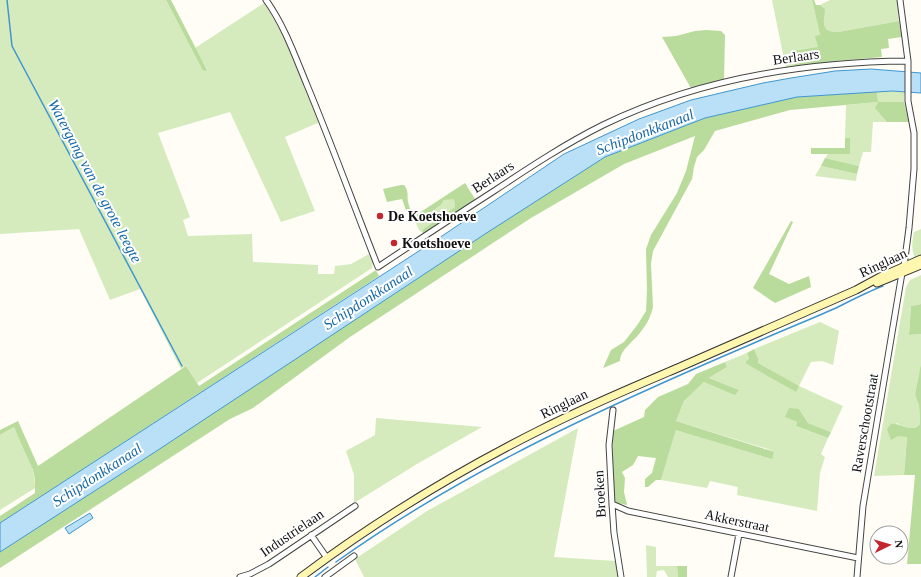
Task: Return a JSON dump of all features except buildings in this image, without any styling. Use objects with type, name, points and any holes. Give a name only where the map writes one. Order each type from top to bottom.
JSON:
[{"type":"main road","name":"Ringlaan","points":[[856,290],[888,279],[921,259]]},
{"type":"main road","name":"Ringlaan","points":[[301,577],[417,498],[490,456],[540,430],[596,403],[856,290],[903,270],[912,269],[921,265]]},
{"type":"street","name":"Berlaars","points":[[266,0],[279,22],[316,106],[378,267],[556,150],[604,125],[661,102],[713,85],[766,73],[864,61],[908,61]]},
{"type":"street","name":"Raverschootstraat","points":[[857,577],[866,489],[903,270],[909,228],[914,169],[914,133],[908,96],[909,68],[900,0]]},
{"type":"street","name":"Broeken","points":[[613,410],[609,445],[614,533],[621,577]]},
{"type":"street","name":"Akkerstraat","points":[[612,504],[628,511],[858,558]]},
{"type":"street","name":"Industrielaan","points":[[240,577],[250,574],[269,564],[355,506]]},
{"type":"street","points":[[731,577],[739,534]]},
{"type":"street","points":[[311,535],[327,558]]},
{"type":"street","points":[[325,577],[354,556]]},
{"type":"green space","points":[[0,0],[166,0],[203,71],[207,69],[195,48],[264,3],[288,46],[320,122],[285,137],[315,211],[281,222],[230,112],[158,133],[190,217],[183,220],[188,236],[252,234],[253,262],[318,265],[318,274],[334,274],[335,266],[351,264],[369,254],[373,263],[372,268],[197,383],[186,366],[181,369],[140,289],[110,300],[79,229],[0,234]]},
{"type":"green space","points":[[166,0],[171,0],[207,70],[203,71]]},
{"type":"green space","points":[[772,0],[812,0],[820,35],[818,47],[795,67],[786,69]]},
{"type":"green space","points":[[812,0],[814,0],[816,5],[820,5],[825,9],[824,26],[832,32],[899,21],[902,37],[888,39],[889,48],[881,49],[882,57],[836,61],[795,67],[794,51],[818,47],[815,36],[820,35]]},
{"type":"green space","points":[[830,0],[897,0],[899,21],[833,32],[827,30],[824,26],[824,13],[820,5]]},
{"type":"green space","points":[[706,30],[721,31],[725,35],[724,80],[692,90],[662,37],[676,36]]},
{"type":"green space","points":[[877,92],[904,92],[904,102],[878,102]]},
{"type":"green space","points":[[877,92],[878,102],[790,110],[715,131],[704,150],[697,157],[692,179],[653,251],[651,264],[653,307],[646,325],[625,349],[620,361],[603,368],[611,350],[624,342],[646,311],[646,249],[651,235],[677,193],[686,171],[695,136],[624,164],[531,218],[350,337],[253,408],[230,419],[0,568],[0,552],[605,157],[705,118],[797,97]]},
{"type":"green space","points":[[878,102],[876,108],[887,122],[873,122],[871,152],[863,152],[859,166],[825,158],[828,154],[850,154],[850,139],[845,138],[846,105]]},
{"type":"green space","points":[[878,102],[904,102],[909,122],[887,122],[875,108]]},
{"type":"green space","points":[[845,138],[850,138],[850,154],[811,154],[811,148],[845,148]]},
{"type":"green space","points":[[825,158],[859,166],[857,174],[821,166]]},
{"type":"green space","points":[[821,166],[857,174],[856,181],[815,176]]},
{"type":"green space","points":[[465,183],[475,199],[423,233],[423,229],[455,207],[453,199],[444,200],[441,205],[416,223],[413,217]]},
{"type":"green space","points":[[404,185],[407,189],[408,202],[411,212],[407,213],[402,199],[387,202],[383,189]]},
{"type":"green space","points":[[447,199],[453,199],[455,207],[423,229],[423,233],[419,230],[416,223]]},
{"type":"green space","points":[[791,221],[793,222],[769,274],[789,284],[809,276],[811,287],[775,303],[753,288]]},
{"type":"green space","points":[[921,229],[921,255],[915,258],[912,245],[914,232]]},
{"type":"green space","points":[[376,270],[379,276],[0,523],[0,516],[35,493],[35,479],[33,470],[14,427],[0,435],[0,430],[18,421],[38,466],[186,366],[199,386]]},
{"type":"green space","points":[[921,275],[921,304],[911,306],[909,335],[921,334],[921,363],[915,395],[919,405],[920,424],[914,428],[911,428],[896,423],[898,436],[907,436],[904,475],[874,476],[906,287],[910,280]]},
{"type":"green space","points":[[921,304],[921,334],[909,335],[911,306]]},
{"type":"green space","points":[[820,322],[839,331],[833,365],[822,361],[811,362],[799,386],[843,406],[831,432],[808,423],[799,409],[786,417],[797,422],[796,426],[828,438],[821,454],[825,457],[820,473],[817,511],[737,495],[738,487],[710,481],[707,488],[661,480],[676,430],[774,451],[676,421],[684,401],[704,382],[739,390],[709,378],[727,367],[725,362],[747,353],[749,358],[745,363],[798,386],[758,363],[758,358],[754,349]]},
{"type":"green space","points":[[754,349],[758,358],[758,363],[799,386],[796,392],[745,363],[749,358],[747,353]]},
{"type":"green space","points":[[725,362],[727,367],[709,378],[739,390],[735,395],[704,382],[684,401],[676,421],[774,452],[772,459],[676,430],[661,480],[656,480],[648,487],[645,487],[645,479],[652,473],[656,458],[638,456],[633,465],[622,472],[625,478],[624,492],[627,505],[616,503],[612,480],[613,431],[644,417],[645,410],[658,397],[688,384],[696,374]]},
{"type":"green space","points":[[921,363],[921,564],[909,564],[909,542],[915,475],[904,475],[907,437],[898,436],[891,440],[887,429],[891,424],[913,428],[920,424],[919,405],[915,395]]},
{"type":"green space","points":[[789,408],[799,409],[808,423],[831,432],[828,438],[796,426],[797,422],[785,417]]},
{"type":"green space","points":[[376,418],[482,427],[417,464],[354,503],[354,475],[346,451],[375,435]]},
{"type":"green space","points":[[14,427],[31,464],[35,480],[35,488],[0,510],[0,435]]},
{"type":"green space","points":[[578,428],[554,557],[616,561],[619,577],[364,577],[355,559],[427,511]]},
{"type":"green space","points":[[646,545],[656,547],[656,566],[677,566],[678,577],[668,577],[664,570],[657,571],[656,577],[647,577]]},
{"type":"green space","points":[[677,566],[687,566],[687,577],[678,577]]},
{"type":"water","name":"Schipdonkkanaal","points":[[871,69],[921,73],[921,93],[892,91],[797,97],[705,118],[605,157],[0,552],[0,523],[442,236],[564,154],[639,119],[691,100],[791,78],[835,71]]},
{"type":"water","points":[[90,513],[93,518],[69,534],[65,528]]},
{"type":"waterway","name":"Watergang van de grote leegte","points":[[7,0],[12,46],[182,366]]},
{"type":"waterway","points":[[336,562],[435,498],[539,441],[646,390],[836,308],[865,293],[883,286]]},
{"type":"waterway","points":[[315,577],[328,567]]},
{"type":"place","name":"De Koetshoeve","points":[[380,216]]},
{"type":"place","name":"Koetshoeve","points":[[394,243]]}]
